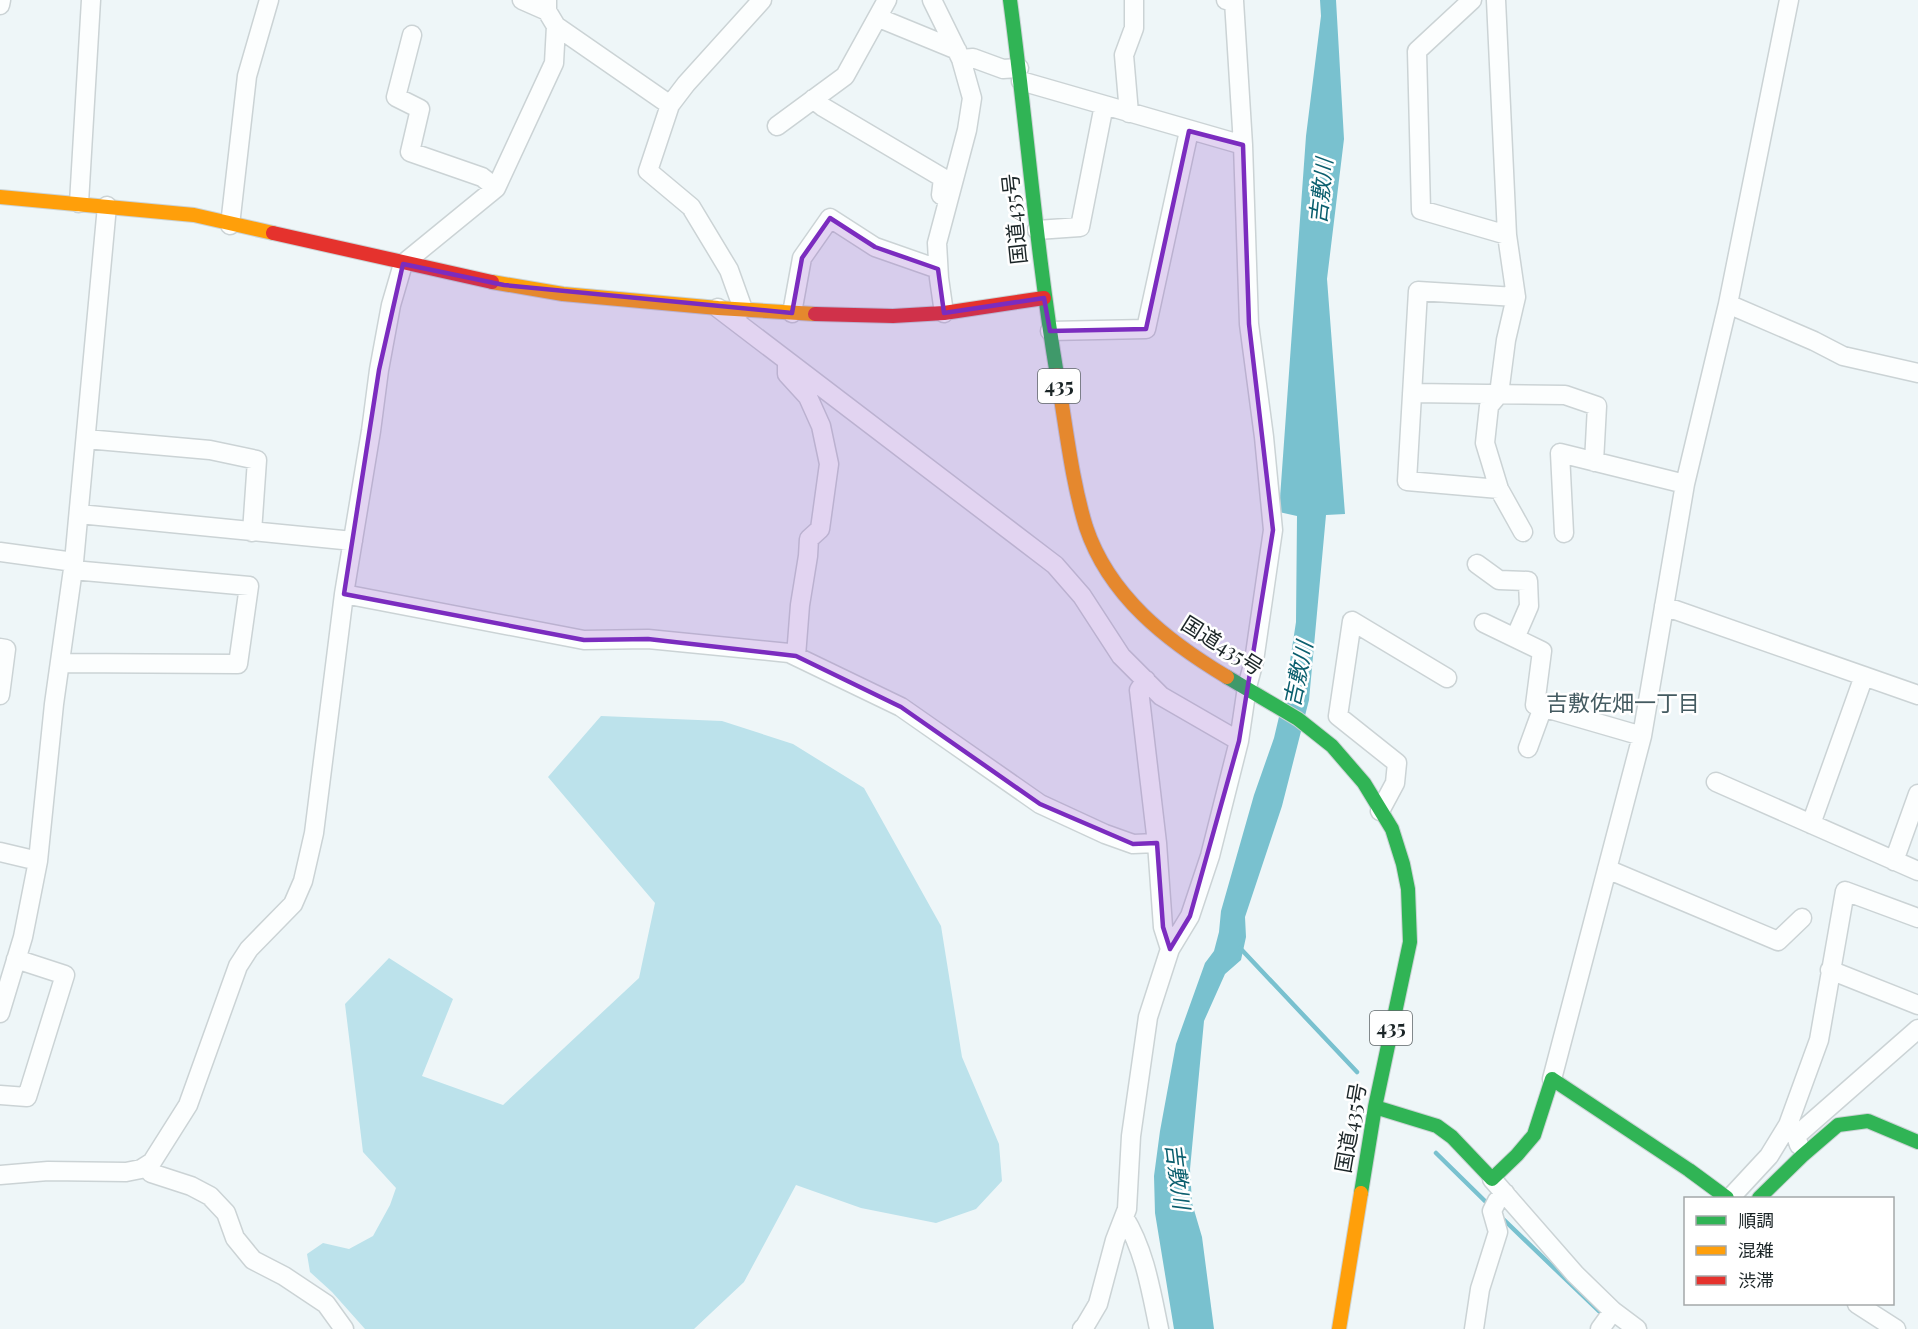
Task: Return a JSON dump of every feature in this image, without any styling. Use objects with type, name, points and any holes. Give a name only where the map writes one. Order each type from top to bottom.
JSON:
[{"type":"main road","name":"国道435号","points":[[1010,0],[1044,298],[1077,493],[1087,529],[1118,587],[1154,627],[1199,660],[1298,719],[1332,746],[1364,783],[1392,830],[1403,864],[1408,889],[1410,942],[1375,1107],[1339,1329]]},
{"type":"main road","points":[[0,197],[194,215],[403,264],[504,285],[563,294],[718,308],[843,316],[944,313],[1044,298]]},
{"type":"main road","points":[[1375,1107],[1437,1126],[1452,1137],[1492,1179],[1534,1135],[1552,1079],[1727,1197]]},
{"type":"main road","points":[[1760,1197],[1838,1125],[1868,1121],[1918,1142]]},
{"type":"street","points":[[0,5],[1,0]]},
{"type":"street","points":[[80,203],[91,0]]},
{"type":"street","points":[[230,225],[247,76],[269,0]]},
{"type":"street","points":[[522,0],[550,12],[670,105]]},
{"type":"street","points":[[743,309],[729,270],[691,207],[648,171],[670,105],[762,0]]},
{"type":"street","points":[[777,126],[845,76],[887,0]]},
{"type":"street","points":[[932,0],[959,55],[972,98],[967,130],[937,243],[944,313]]},
{"type":"street","points":[[1129,112],[1124,55],[1134,28],[1134,0]]},
{"type":"street","points":[[1082,1329],[1098,1304],[1115,1240],[1127,1209],[1131,1136],[1148,1017],[1170,949],[1190,916],[1210,856],[1253,691],[1254,661],[1273,530],[1264,437],[1249,324],[1243,145],[1234,1],[1226,0]]},
{"type":"street","points":[[1472,0],[1417,51],[1421,210],[1507,235]]},
{"type":"street","points":[[1496,0],[1507,235],[1516,297],[1506,340],[1499,394],[1489,406],[1485,443],[1499,489],[1523,532]]},
{"type":"street","points":[[1552,1079],[1642,736],[1685,484],[1728,304],[1789,0]]},
{"type":"street","points":[[0,1175],[48,1171],[126,1172],[152,1162],[188,1105],[238,966],[249,948],[293,904],[303,881],[314,833],[344,594],[391,305],[403,264],[496,188],[554,63],[550,12]]},
{"type":"street","points":[[879,18],[959,55],[1020,74],[1104,105],[1243,145]]},
{"type":"street","points":[[412,35],[396,97],[420,109],[410,152],[482,177],[496,188]]},
{"type":"street","points":[[813,99],[822,107],[943,179]]},
{"type":"street","points":[[1037,230],[1080,227],[1104,105]]},
{"type":"street","points":[[1050,331],[1146,329],[1189,130]]},
{"type":"street","points":[[0,1013],[11,954],[23,937],[38,861],[60,663],[74,566],[107,206]]},
{"type":"street","points":[[792,313],[802,258],[830,218],[875,248],[938,269]]},
{"type":"street","points":[[1499,489],[1407,481],[1418,291],[1516,297]]},
{"type":"street","points":[[1728,304],[1814,340],[1843,356],[1918,373]]},
{"type":"street","points":[[718,308],[1055,565],[1082,596],[1121,656],[1161,696],[1239,741]]},
{"type":"street","points":[[788,361],[787,374],[808,397],[821,426],[829,464],[820,529],[809,539],[796,656]]},
{"type":"street","points":[[1412,393],[1565,395],[1597,406],[1594,462]]},
{"type":"street","points":[[86,438],[210,450],[257,460],[252,532]]},
{"type":"street","points":[[1564,533],[1560,453],[1685,484]]},
{"type":"street","points":[[79,514],[353,541]]},
{"type":"street","points":[[0,552],[74,566],[249,586],[237,664],[60,663]]},
{"type":"street","points":[[1477,564],[1499,580],[1528,581],[1529,606],[1515,638]]},
{"type":"street","points":[[344,594],[584,640],[648,639],[789,653],[901,707],[1040,804],[1105,834],[1133,844],[1157,843]]},
{"type":"street","points":[[1664,606],[1918,695]]},
{"type":"street","points":[[1380,810],[1395,783],[1397,763],[1338,716],[1352,621],[1447,678]]},
{"type":"street","points":[[1484,623],[1542,651],[1535,705],[1642,736]]},
{"type":"street","points":[[0,648],[6,649],[0,695]]},
{"type":"street","points":[[1811,824],[1864,676]]},
{"type":"street","points":[[1146,680],[1139,690],[1157,843],[1163,927],[1170,949]]},
{"type":"street","points":[[1528,748],[1543,707]]},
{"type":"street","points":[[1716,782],[1918,871]]},
{"type":"street","points":[[1894,861],[1918,794]]},
{"type":"street","points":[[0,852],[38,861]]},
{"type":"street","points":[[1607,869],[1778,940],[1802,918]]},
{"type":"street","points":[[1802,1156],[1792,1130],[1819,1040],[1845,891],[1918,918]]},
{"type":"street","points":[[0,1095],[27,1097],[64,975],[11,954]]},
{"type":"street","points":[[1830,970],[1918,1005]]},
{"type":"street","points":[[1729,1197],[1792,1130],[1918,1029]]},
{"type":"street","points":[[146,1166],[151,1173],[191,1186],[210,1196],[226,1213],[235,1238],[253,1260],[284,1276],[326,1304],[344,1329]]},
{"type":"street","points":[[1492,1179],[1575,1274],[1613,1311],[1637,1329]]},
{"type":"street","points":[[1474,1329],[1480,1289],[1498,1232],[1492,1211],[1497,1201],[1505,1193]]},
{"type":"street","points":[[1124,1217],[1133,1233],[1148,1277],[1159,1329]]},
{"type":"street","points":[[1859,1305],[1896,1329]]},
{"type":"street","points":[[1600,1329],[1613,1311]]},
{"type":"highlighted area","points":[[1189,131],[1243,145],[1249,324],[1273,530],[1239,741],[1190,916],[1170,949],[1163,927],[1157,843],[1133,844],[1040,804],[901,707],[796,656],[648,639],[584,640],[344,594],[379,370],[403,264],[504,285],[792,313],[802,258],[830,218],[875,247],[938,269],[944,313],[1044,298],[1050,331],[1146,329]]},
{"type":"shaded area","points":[[601,716],[722,721],[793,744],[864,788],[941,926],[962,1057],[999,1144],[1002,1181],[976,1209],[936,1223],[861,1208],[796,1185],[744,1282],[694,1329],[365,1329],[332,1292],[310,1272],[307,1254],[323,1243],[349,1249],[373,1236],[390,1205],[396,1188],[363,1152],[345,1004],[389,958],[453,999],[422,1076],[503,1105],[639,978],[655,903],[548,777]]},
{"type":"water","name":"吉敷川","points":[[1320,0],[1336,0],[1344,139],[1327,279],[1345,514],[1326,515],[1309,700],[1282,806],[1245,917],[1246,937],[1241,960],[1225,974],[1204,1021],[1190,1169],[1192,1203],[1202,1237],[1214,1329],[1174,1329],[1155,1213],[1154,1176],[1160,1131],[1176,1044],[1205,963],[1214,951],[1221,911],[1254,795],[1274,738],[1286,687],[1296,622],[1297,516],[1279,512],[1306,136],[1321,16]]},
{"type":"waterway","points":[[1240,948],[1357,1072]]},
{"type":"waterway","points":[[1436,1153],[1489,1205]]},
{"type":"waterway","points":[[1501,1217],[1603,1315]]},
{"type":"traffic: fast","points":[[1010,0],[1043,281],[1057,375]]},
{"type":"traffic: fast","points":[[1227,677],[1298,719],[1332,746],[1364,783],[1392,829],[1403,864],[1408,889],[1410,942],[1375,1107],[1361,1193]]},
{"type":"traffic: fast","points":[[1375,1107],[1437,1126],[1452,1137],[1492,1179],[1534,1135],[1552,1079],[1726,1197]]},
{"type":"traffic: fast","points":[[1760,1197],[1838,1125],[1868,1121],[1918,1142]]},
{"type":"traffic: slow","points":[[0,197],[194,215],[273,233]]},
{"type":"traffic: slow","points":[[492,282],[563,294],[815,314]]},
{"type":"traffic: slow","points":[[1057,375],[1076,490],[1086,527],[1096,552],[1109,574],[1143,614],[1183,648],[1227,677]]},
{"type":"traffic: slow","points":[[1339,1329],[1361,1193]]},
{"type":"traffic: jam","points":[[273,233],[492,282]]},
{"type":"traffic: jam","points":[[815,314],[893,316],[944,313],[1044,298]]},
{"type":"district","name":"吉敷佐畑一丁目","points":[[1623,703]]}]
